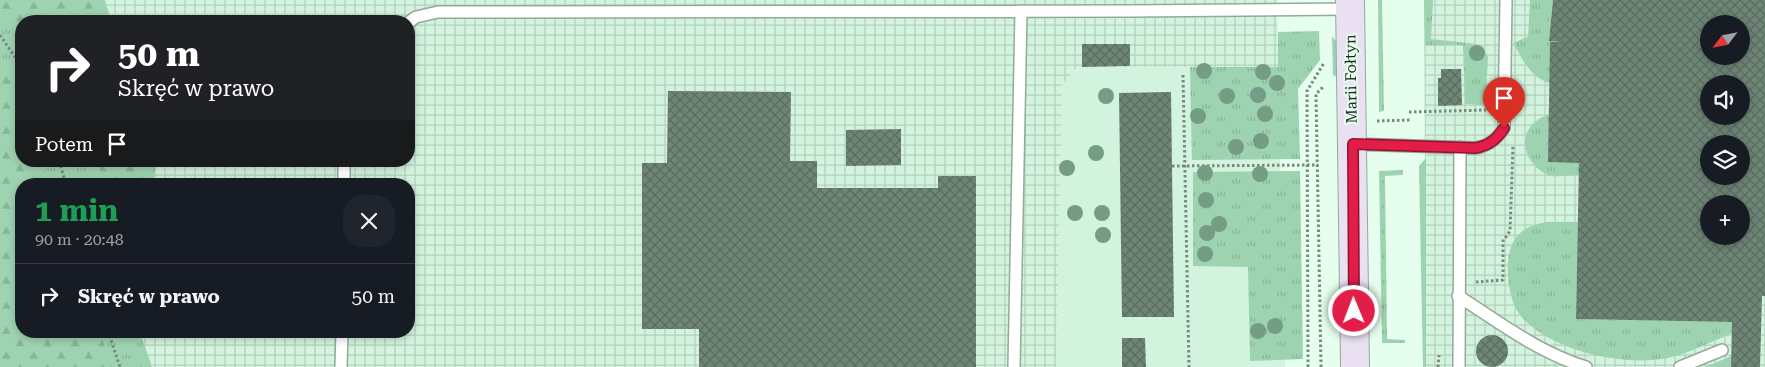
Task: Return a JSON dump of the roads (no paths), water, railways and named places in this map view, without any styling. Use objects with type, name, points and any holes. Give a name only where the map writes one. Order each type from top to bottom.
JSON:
[{"type":"street","name":"Marii Fołtyn","points":[[1350,4],[1355,367]]},
{"type":"lane","points":[[1353,144],[1480,147],[1498,138],[1504,128],[1506,0]]},
{"type":"lane","points":[[415,19],[438,12],[1021,11],[1350,4]]},
{"type":"lane","points":[[1014,367],[1021,11]]},
{"type":"lane","points":[[1458,367],[1460,147]]},
{"type":"lane","points":[[1458,296],[1541,348],[1570,362],[1586,367]]},
{"type":"lane","points":[[342,338],[342,367]]},
{"type":"lane","points":[[1680,367],[1722,350]]}]
